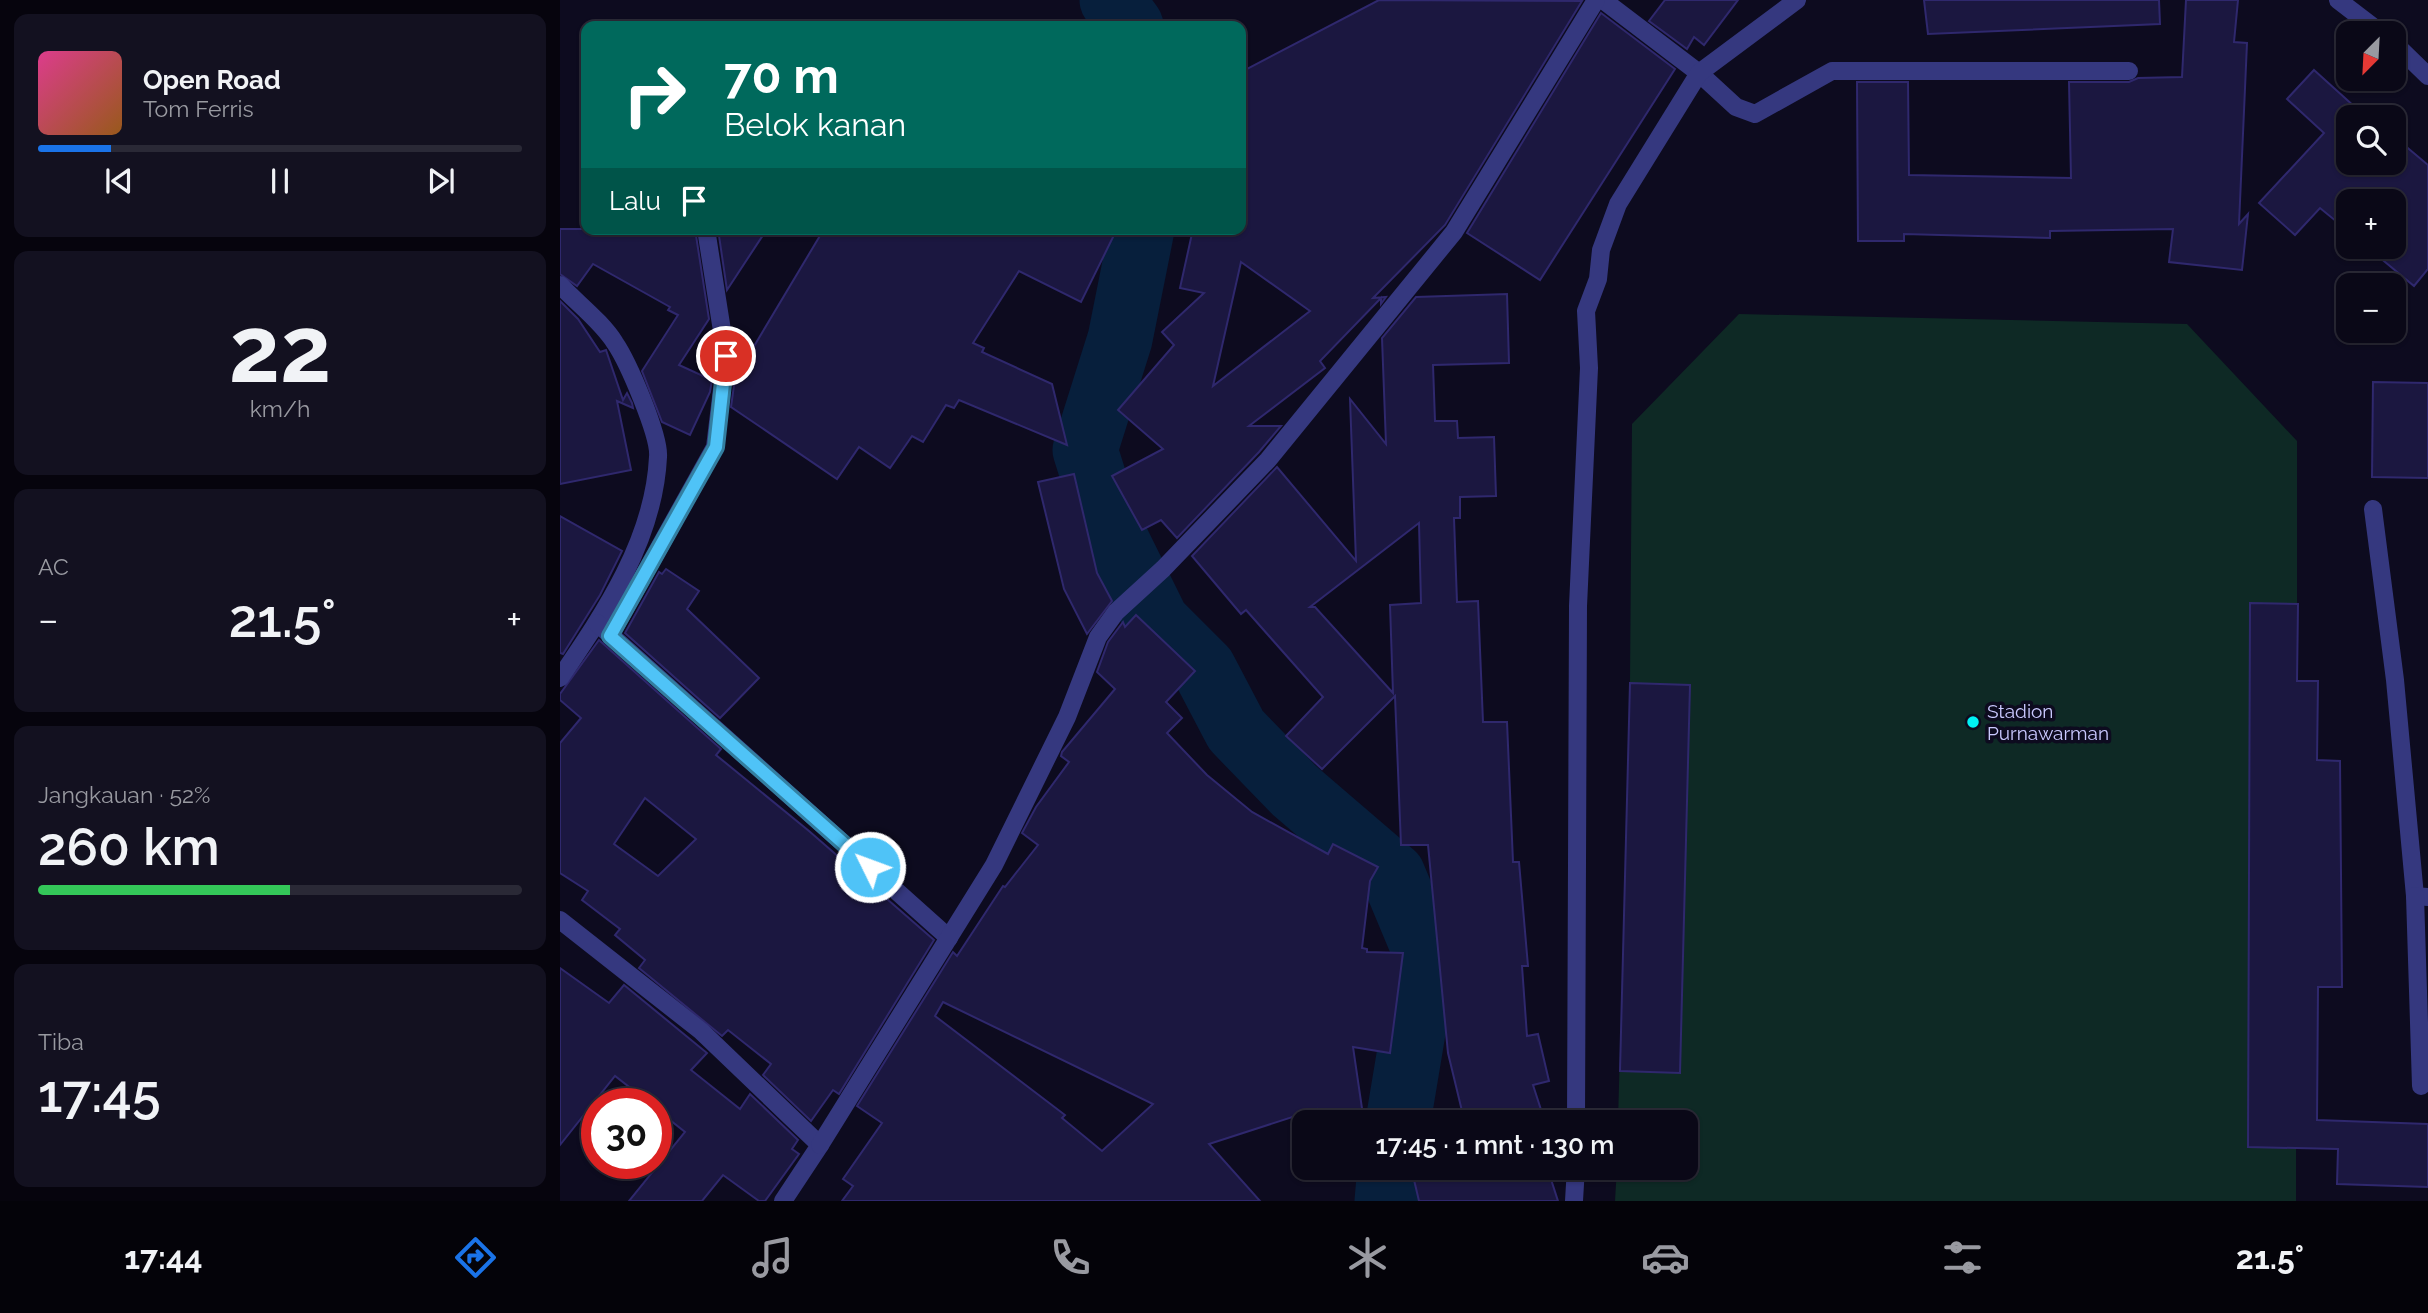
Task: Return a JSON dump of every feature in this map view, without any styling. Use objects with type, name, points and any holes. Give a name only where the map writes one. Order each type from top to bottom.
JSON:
[{"type":"street","points":[[783,1201],[994,865],[1067,718],[1098,637],[1116,612],[1163,569],[1283,441],[1454,232],[1596,0]]},
{"type":"street","points":[[1603,0],[1699,73],[1736,107],[1755,114],[1832,71],[2129,71]]},
{"type":"street","points":[[1576,1110],[1578,606],[1589,368],[1586,312],[1598,278],[1601,250],[1618,204],[1699,73],[1797,0]]},
{"type":"street","points":[[2338,0],[2365,21]]},
{"type":"street","points":[[2406,55],[2428,76]]},
{"type":"street","points":[[560,678],[604,629],[716,447],[726,356],[707,235]]},
{"type":"street","points":[[560,285],[615,343],[643,404],[659,454],[649,519],[604,629]]},
{"type":"street","points":[[2373,509],[2421,896],[2421,1086]]},
{"type":"street","points":[[604,629],[950,938]]},
{"type":"street","points":[[560,920],[701,1031],[820,1145]]},
{"type":"street","points":[[1574,1201],[1575,1180]]},
{"type":"green space","name":"Stadion Purnawarman","points":[[1739,314],[2187,324],[2297,441],[2297,680],[2318,681],[2317,760],[2340,761],[2342,987],[2318,987],[2317,1070],[2296,1070],[2296,1201],[1615,1201],[1616,1180],[1698,1180],[1698,1110],[1618,1110],[1630,683],[1632,424]]},
{"type":"building","points":[[1379,0],[1582,1],[1445,225],[1373,298],[1386,297],[1381,304],[1381,298],[1320,361],[1325,368],[1249,426],[1281,426],[1177,538],[1161,520],[1142,530],[1112,476],[1163,449],[1118,410],[1174,345],[1162,332],[1204,293],[1180,288],[1192,235],[1246,235],[1246,69]],"holes":[[[1241,262],[1310,311],[1213,386]]]},
{"type":"building","points":[[1665,0],[1738,0],[1704,45],[1694,37],[1687,49],[1649,21]]},
{"type":"building","points":[[1924,0],[2159,0],[2160,24],[1928,34]]},
{"type":"building","points":[[2186,0],[2238,0],[2234,42],[2247,43],[2239,224],[2248,214],[2242,270],[2169,262],[2173,229],[2050,231],[2050,238],[1904,234],[1904,241],[1858,241],[1857,82],[1908,82],[1909,175],[2071,178],[2069,82],[2129,82],[2138,78],[2182,77]]},
{"type":"building","points":[[1601,13],[1675,69],[1540,280],[1467,233]]},
{"type":"building","points":[[2314,70],[2353,105],[2336,105],[2336,175],[2406,175],[2406,147],[2428,165],[2428,269],[2414,286],[2406,279],[2406,273],[2398,273],[2381,259],[2406,259],[2406,189],[2336,189],[2336,221],[2320,208],[2295,235],[2259,203],[2324,133],[2287,99]]},
{"type":"building","points":[[560,229],[581,229],[581,235],[696,235],[709,319],[679,365],[712,380],[710,392],[690,435],[662,422],[642,371],[678,315],[668,310],[670,307],[593,264],[577,286],[560,274]]},
{"type":"building","points":[[719,235],[763,235],[727,290]]},
{"type":"building","points":[[820,235],[1114,235],[1081,302],[1019,271],[973,343],[984,348],[982,352],[1052,384],[1067,445],[959,400],[954,408],[946,405],[923,442],[912,436],[890,468],[859,447],[837,479],[731,407],[735,378]]},
{"type":"building","points":[[1507,294],[1509,363],[1433,365],[1435,421],[1457,421],[1458,438],[1494,437],[1496,496],[1460,497],[1460,518],[1454,518],[1457,602],[1478,601],[1483,722],[1507,722],[1513,862],[1519,862],[1528,966],[1522,966],[1527,1036],[1538,1034],[1549,1081],[1533,1085],[1541,1110],[1462,1110],[1448,1053],[1428,845],[1401,845],[1395,696],[1322,769],[1286,736],[1323,697],[1246,610],[1241,614],[1192,556],[1277,467],[1356,561],[1350,399],[1386,444],[1382,338],[1416,297]],"holes":[[[1419,523],[1421,603],[1390,605],[1393,693],[1315,607],[1310,607]]]},
{"type":"building","points":[[560,301],[578,319],[600,352],[606,350],[623,400],[627,393],[632,403],[633,408],[617,401],[631,470],[560,484]]},
{"type":"building","points":[[2373,382],[2428,383],[2428,478],[2372,477]]},
{"type":"building","points":[[1074,474],[1097,573],[1112,601],[1087,634],[1064,589],[1038,482]]},
{"type":"building","points":[[560,516],[622,551],[600,595],[563,654],[560,653]]},
{"type":"building","points":[[666,569],[699,591],[687,609],[759,678],[720,718],[625,633],[659,572],[662,574]]},
{"type":"building","points":[[2250,603],[2298,604],[2297,681],[2318,681],[2317,760],[2340,761],[2342,987],[2318,987],[2317,1120],[2428,1124],[2428,1187],[2337,1184],[2338,1149],[2248,1147]]},
{"type":"building","points":[[1136,615],[1195,671],[1166,702],[1182,718],[1167,733],[1207,775],[1252,812],[1328,854],[1333,844],[1378,867],[1370,881],[1362,948],[1367,949],[1367,952],[1403,953],[1390,1053],[1353,1047],[1362,1110],[1292,1110],[1292,1117],[1209,1144],[1260,1201],[842,1201],[853,1186],[843,1179],[882,1123],[857,1106],[953,952],[957,956],[1003,886],[1005,887],[1038,845],[1022,833],[1036,807],[1069,762],[1061,756],[1062,752],[1115,689],[1097,672],[1108,642],[1123,622],[1125,627]],"holes":[[[943,1002],[1153,1104],[1102,1151],[1062,1118],[1065,1115],[935,1016]]]},
{"type":"building","points":[[599,640],[721,749],[716,755],[809,831],[934,940],[839,1094],[833,1090],[811,1121],[763,1075],[771,1064],[728,1030],[722,1036],[639,968],[645,960],[615,935],[620,929],[582,900],[588,891],[560,873],[560,743],[581,718],[560,700],[560,694]],"holes":[[[645,798],[696,839],[658,876],[614,844]]]},
{"type":"building","points":[[1630,683],[1690,685],[1680,1073],[1620,1071]]},
{"type":"building","points":[[560,968],[609,1003],[624,985],[707,1053],[691,1070],[740,1109],[750,1094],[798,1140],[792,1149],[799,1154],[765,1201],[759,1201],[723,1175],[702,1201],[629,1201],[647,1179],[672,1179],[672,1148],[685,1132],[672,1122],[672,1088],[630,1088],[615,1076],[605,1088],[581,1088],[581,1119],[560,1145]]},
{"type":"building","points":[[1414,1180],[1551,1180],[1558,1201],[1419,1201]]},
{"type":"waterway","points":[[1112,0],[1127,21]]},
{"type":"waterway","points":[[1141,235],[1120,339],[1085,450],[1108,523],[1157,622],[1204,669],[1236,730],[1294,790],[1393,875],[1426,954],[1400,1110]]},
{"type":"waterway","points":[[1387,1201],[1389,1180]]},
{"type":"place","name":"Stadion Purnawarman","points":[[1973,722]]},
{"type":"route","points":[[726,356],[716,447],[610,636],[870,867]]}]
